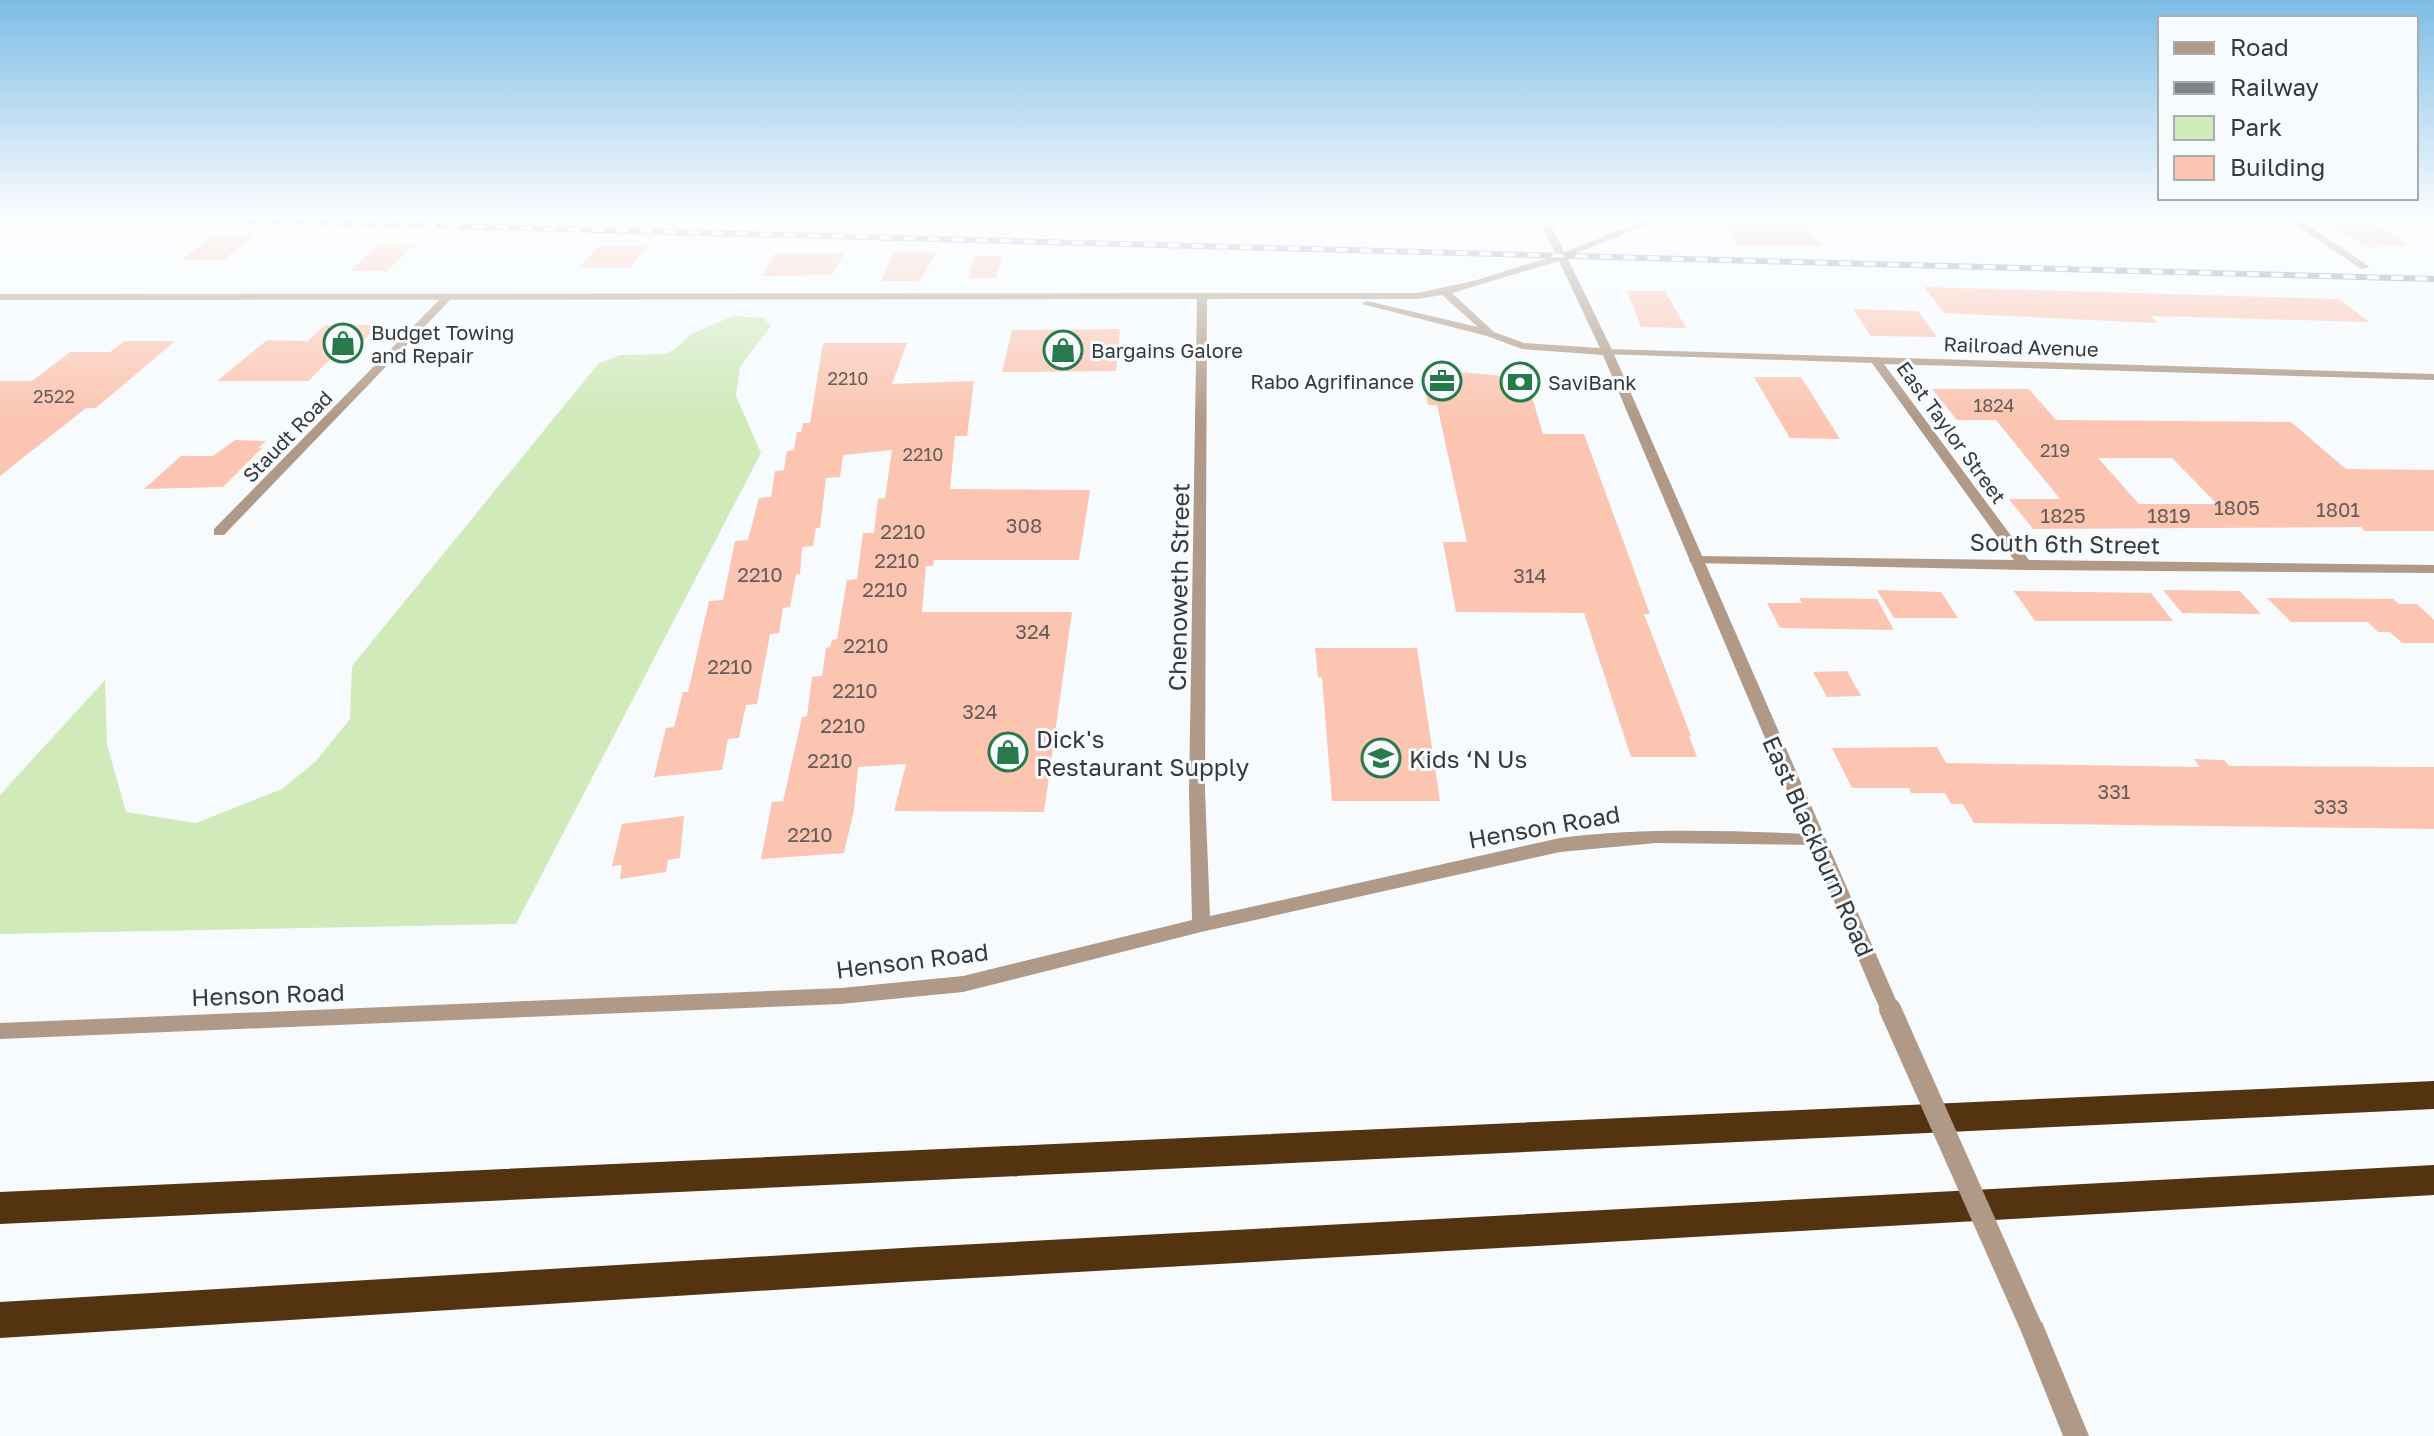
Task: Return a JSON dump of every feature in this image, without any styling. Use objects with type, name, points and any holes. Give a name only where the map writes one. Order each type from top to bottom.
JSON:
[{"type":"highway","points":[[0,1206],[2434,1095]]},
{"type":"highway","points":[[3,1320],[919,1264],[2434,1180]]},
{"type":"street","points":[[0,297],[1336,298],[1418,296],[1477,284]]},
{"type":"street","name":"East Blackburn Road","points":[[1575,284],[2033,1331],[2076,1436]]},
{"type":"street","points":[[1445,292],[1491,334]]},
{"type":"street","name":"Staudt Road","points":[[219,532],[448,297]]},
{"type":"street","name":"Chenoweth Street","points":[[1201,925],[1197,791],[1202,298]]},
{"type":"street","name":"Railroad Avenue","points":[[1336,298],[1491,334],[1522,346],[1607,352],[2434,377]]},
{"type":"street","name":"East Taylor Street","points":[[1875,360],[2026,566]]},
{"type":"street","name":"South 6th Street","points":[[1696,560],[2434,569]]},
{"type":"street","name":"Henson Road","points":[[0,1031],[841,996],[963,984],[1201,925],[1605,838],[1816,840]]},
{"type":"green space","points":[[733,316],[764,318],[771,326],[740,367],[736,396],[761,453],[516,924],[0,934],[0,795],[105,680],[107,744],[126,812],[196,823],[282,789],[315,762],[350,719],[352,666],[598,364],[620,355],[663,354],[674,350],[691,334]]},
{"type":"building","points":[[1924,287],[2339,299],[2369,322],[2151,316],[2157,323],[1944,313]]},
{"type":"building","points":[[1627,291],[1665,291],[1686,328],[1641,327]]},
{"type":"building","points":[[1853,309],[1918,311],[1937,337],[1871,336]]},
{"type":"building","points":[[325,325],[380,325],[352,352],[337,353],[308,381],[217,381],[267,340],[308,341]]},
{"type":"building","name":"Bargains Galore","points":[[1120,329],[1116,371],[1002,372],[1012,330]]},
{"type":"building","points":[[125,341],[175,341],[96,408],[86,408],[0,476],[0,381],[32,381],[70,352],[110,352]]},
{"type":"building","points":[[823,343],[907,343],[892,384],[974,381],[967,436],[955,436],[950,489],[1090,490],[1079,560],[934,560],[933,566],[926,566],[922,612],[1072,612],[1044,812],[894,811],[906,764],[858,767],[854,810],[844,853],[761,859],[772,802],[783,801],[802,717],[807,716],[812,677],[822,676],[826,648],[837,639],[847,580],[857,579],[863,533],[874,533],[878,499],[885,498],[892,450],[843,455],[840,477],[826,478],[820,528],[816,528],[813,546],[802,547],[800,574],[796,574],[790,607],[783,608],[779,633],[770,634],[757,704],[746,705],[739,738],[728,739],[722,770],[654,777],[666,728],[674,727],[683,692],[688,692],[709,601],[723,600],[735,541],[748,540],[759,498],[771,497],[775,471],[784,470],[787,451],[794,450],[797,432],[801,432],[803,423],[810,423]]},
{"type":"building","points":[[1524,370],[1543,434],[1584,434],[1650,614],[1644,614],[1697,757],[1631,757],[1584,613],[1456,612],[1443,542],[1467,542],[1437,405],[1428,405],[1422,377],[1462,377],[1461,372],[1513,377]]},
{"type":"building","points":[[1754,377],[1801,377],[1840,439],[1790,438]]},
{"type":"building","points":[[1932,389],[2029,389],[2056,420],[2291,422],[2346,469],[2434,470],[2434,531],[2365,531],[2361,527],[2033,529],[2009,499],[2060,499],[1996,420],[1957,420]],"holes":[[[2098,458],[2172,458],[2217,504],[2139,504]]]},
{"type":"building","points":[[235,440],[266,441],[223,487],[144,489],[181,456],[213,456]]},
{"type":"building","points":[[1877,590],[1941,592],[1958,618],[1894,618]]},
{"type":"building","points":[[2163,590],[2240,591],[2261,614],[2182,613]]},
{"type":"building","points":[[2014,591],[2151,593],[2173,621],[2035,621]]},
{"type":"building","points":[[1799,598],[1877,599],[1894,630],[1780,628],[1767,603],[1802,603]]},
{"type":"building","points":[[2267,598],[2393,599],[2399,604],[2417,604],[2434,620],[2434,643],[2402,643],[2390,632],[2378,632],[2368,622],[2291,622]]},
{"type":"building","name":"Kids ‘N Us","points":[[1315,648],[1417,648],[1440,801],[1332,801],[1322,677],[1318,677]]},
{"type":"building","points":[[1847,671],[1861,696],[1827,697],[1813,672]]},
{"type":"building","points":[[1937,747],[1946,763],[2200,767],[2194,759],[2224,760],[2229,766],[2434,767],[2434,829],[1974,823],[1963,804],[1951,804],[1945,793],[1911,793],[1909,788],[1852,788],[1832,748]]},
{"type":"building","points":[[684,816],[680,858],[668,860],[666,872],[620,879],[622,865],[612,866],[622,824]]},
{"type":"place","name":"Budget Towing and Repair","points":[[343,343]]},
{"type":"place","name":"Bargains Galore","points":[[1063,350]]},
{"type":"place","name":"Rabo Agrifinance","points":[[1442,381]]},
{"type":"place","name":"SaviBank","points":[[1520,382]]},
{"type":"place","name":"Dick's Restaurant Supply","points":[[1008,752]]},
{"type":"place","name":"Kids ‘N Us","points":[[1381,758]]}]
